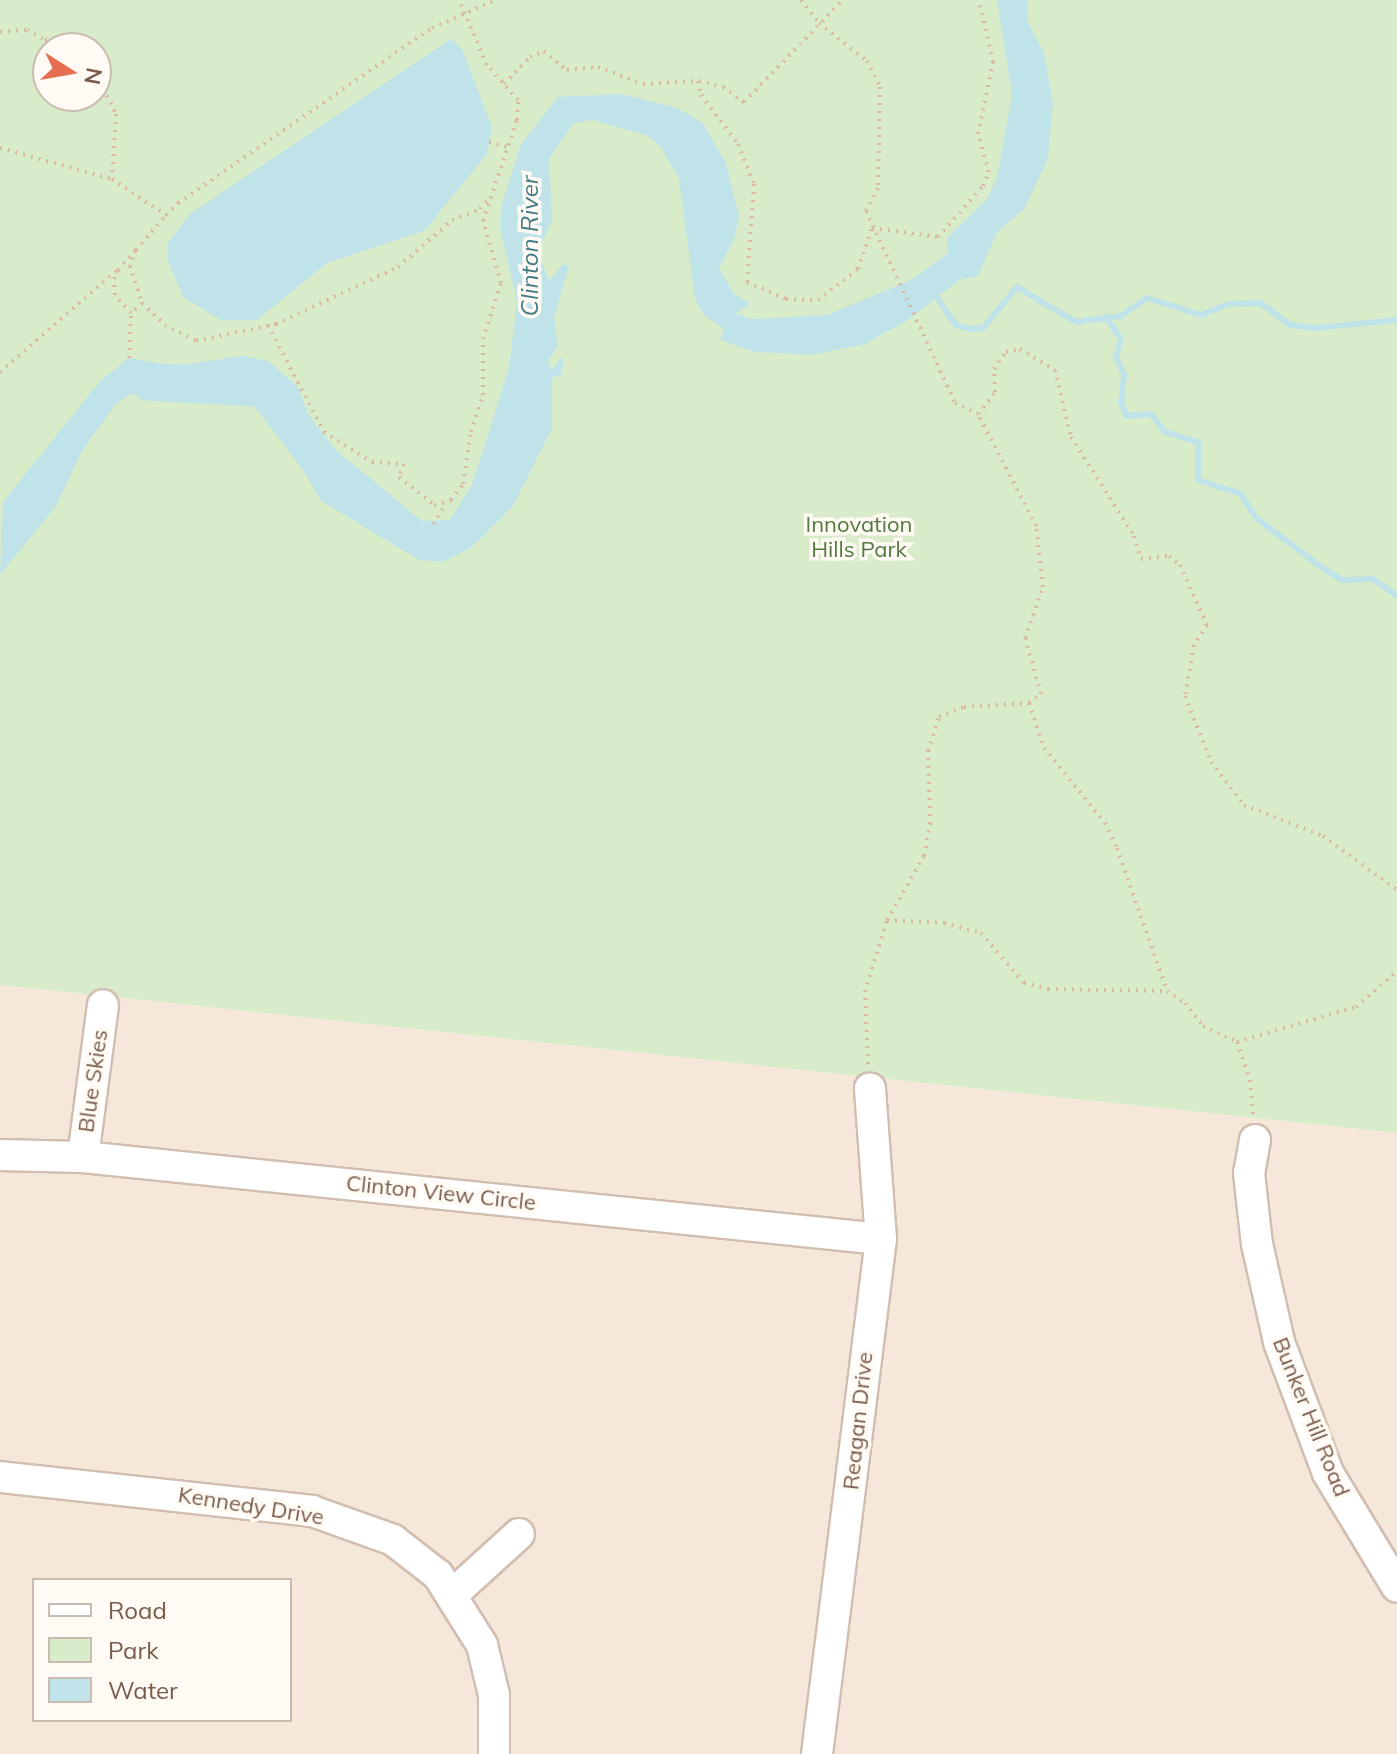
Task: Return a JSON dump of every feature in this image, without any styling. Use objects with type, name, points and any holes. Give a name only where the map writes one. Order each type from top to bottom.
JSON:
[{"type":"street","name":"Blue Skies","points":[[83,1157],[103,1005]]},
{"type":"street","name":"Reagan Drive","points":[[817,1754],[881,1239],[870,1088]]},
{"type":"street","name":"Bunker Hill Road","points":[[1255,1140],[1249,1173],[1257,1244],[1283,1354],[1328,1473],[1397,1587]]},
{"type":"street","name":"Clinton View Circle","points":[[0,1155],[83,1157],[881,1239]]},
{"type":"street","name":"Kennedy Drive","points":[[0,1477],[312,1511],[393,1540],[453,1594],[482,1645],[492,1679],[494,1754]]},
{"type":"street","points":[[453,1594],[519,1534]]},
{"type":"path","points":[[433,524],[463,484],[471,432],[483,395],[483,339],[501,283],[483,221],[508,147],[518,100],[487,65],[459,0]]},
{"type":"path","points":[[0,372],[92,289],[118,270],[166,215],[432,28],[464,11],[496,0]]},
{"type":"path","points":[[801,0],[819,23],[867,61],[880,87],[878,188],[866,211],[887,263],[955,403],[978,414],[1036,526],[1043,587],[1025,638],[1041,694],[1029,703],[964,707],[939,717],[928,751],[930,824],[924,856],[887,920],[865,992],[870,1088]]},
{"type":"path","points":[[504,84],[530,57],[544,51],[567,70],[598,67],[643,84],[698,81],[723,87],[744,102],[843,0]]},
{"type":"path","points":[[872,228],[938,237],[983,186],[989,172],[978,134],[993,62],[979,0]]},
{"type":"path","points":[[0,32],[27,30],[32,33]]},
{"type":"path","points":[[698,81],[701,95],[738,144],[754,184],[746,277],[752,286],[786,299],[818,300],[858,269],[872,228]]},
{"type":"path","points":[[112,106],[116,114],[112,179]]},
{"type":"path","points":[[489,142],[508,147]]},
{"type":"path","points":[[0,148],[112,179],[166,215]]},
{"type":"path","points":[[136,250],[130,266],[142,303],[165,325],[196,341],[268,325],[398,267],[452,220],[480,209],[494,194]]},
{"type":"path","points":[[118,270],[112,288],[131,313],[129,358]]},
{"type":"path","points":[[131,313],[142,303]]},
{"type":"path","points":[[268,325],[324,432],[372,462],[404,464],[399,477],[405,484],[416,487],[434,505],[446,504]]},
{"type":"path","points":[[978,414],[995,392],[994,369],[1006,352],[1020,349],[1055,370],[1071,437],[1134,536],[1141,559],[1169,556],[1180,565],[1207,625],[1194,645],[1185,696],[1211,762],[1244,805],[1323,836],[1397,890]]},
{"type":"path","points":[[1029,703],[1044,748],[1105,823],[1117,848],[1167,991]]},
{"type":"path","points":[[887,920],[944,923],[981,933],[1024,983],[1048,989],[1167,991],[1185,1003],[1203,1026],[1237,1042],[1356,1007],[1397,971]]},
{"type":"path","points":[[1237,1042],[1250,1080],[1255,1140]]},
{"type":"shaded area","points":[[0,985],[1397,1133],[1397,1754],[0,1754]]},
{"type":"green space","name":"Innovation Hills Park","points":[[0,0],[1397,0],[1397,1133],[0,985]]},
{"type":"water","points":[[997,0],[1028,0],[1028,23],[1044,53],[1053,103],[1048,159],[1024,209],[997,232],[978,276],[959,280],[907,321],[865,344],[812,355],[755,352],[720,340],[724,329],[704,315],[695,299],[679,179],[661,147],[648,136],[593,120],[574,123],[549,158],[552,220],[538,252],[549,281],[563,264],[569,266],[554,318],[558,346],[548,361],[552,370],[562,356],[561,375],[552,378],[552,428],[513,506],[471,548],[442,562],[419,560],[321,501],[297,460],[301,432],[291,416],[237,385],[171,386],[131,394],[116,404],[83,449],[56,506],[0,575],[3,502],[101,380],[129,358],[176,366],[242,356],[268,361],[298,387],[315,433],[422,521],[450,520],[472,485],[509,368],[517,301],[500,228],[501,207],[521,144],[558,97],[621,94],[677,108],[702,122],[726,163],[739,216],[734,239],[719,268],[734,294],[751,304],[735,313],[750,319],[827,315],[911,280],[948,253],[947,238],[987,199],[997,178],[1012,94]]},
{"type":"water","points":[[451,39],[462,49],[492,127],[487,154],[424,231],[327,263],[257,320],[221,320],[183,297],[167,258],[168,243],[190,214]]},
{"type":"waterway","points":[[937,298],[956,325],[969,329],[983,328],[1017,287],[1076,322],[1121,316],[1147,298],[1201,315],[1228,304],[1260,303],[1290,325],[1315,328],[1397,320]]},
{"type":"waterway","points":[[1105,316],[1121,339],[1116,357],[1124,375],[1121,402],[1127,416],[1151,414],[1165,432],[1198,442],[1198,480],[1241,494],[1256,518],[1324,569],[1342,580],[1373,579],[1397,596]]},
{"type":"waterway","name":"Clinton River","points":[[150,382],[264,388],[335,480]]}]
